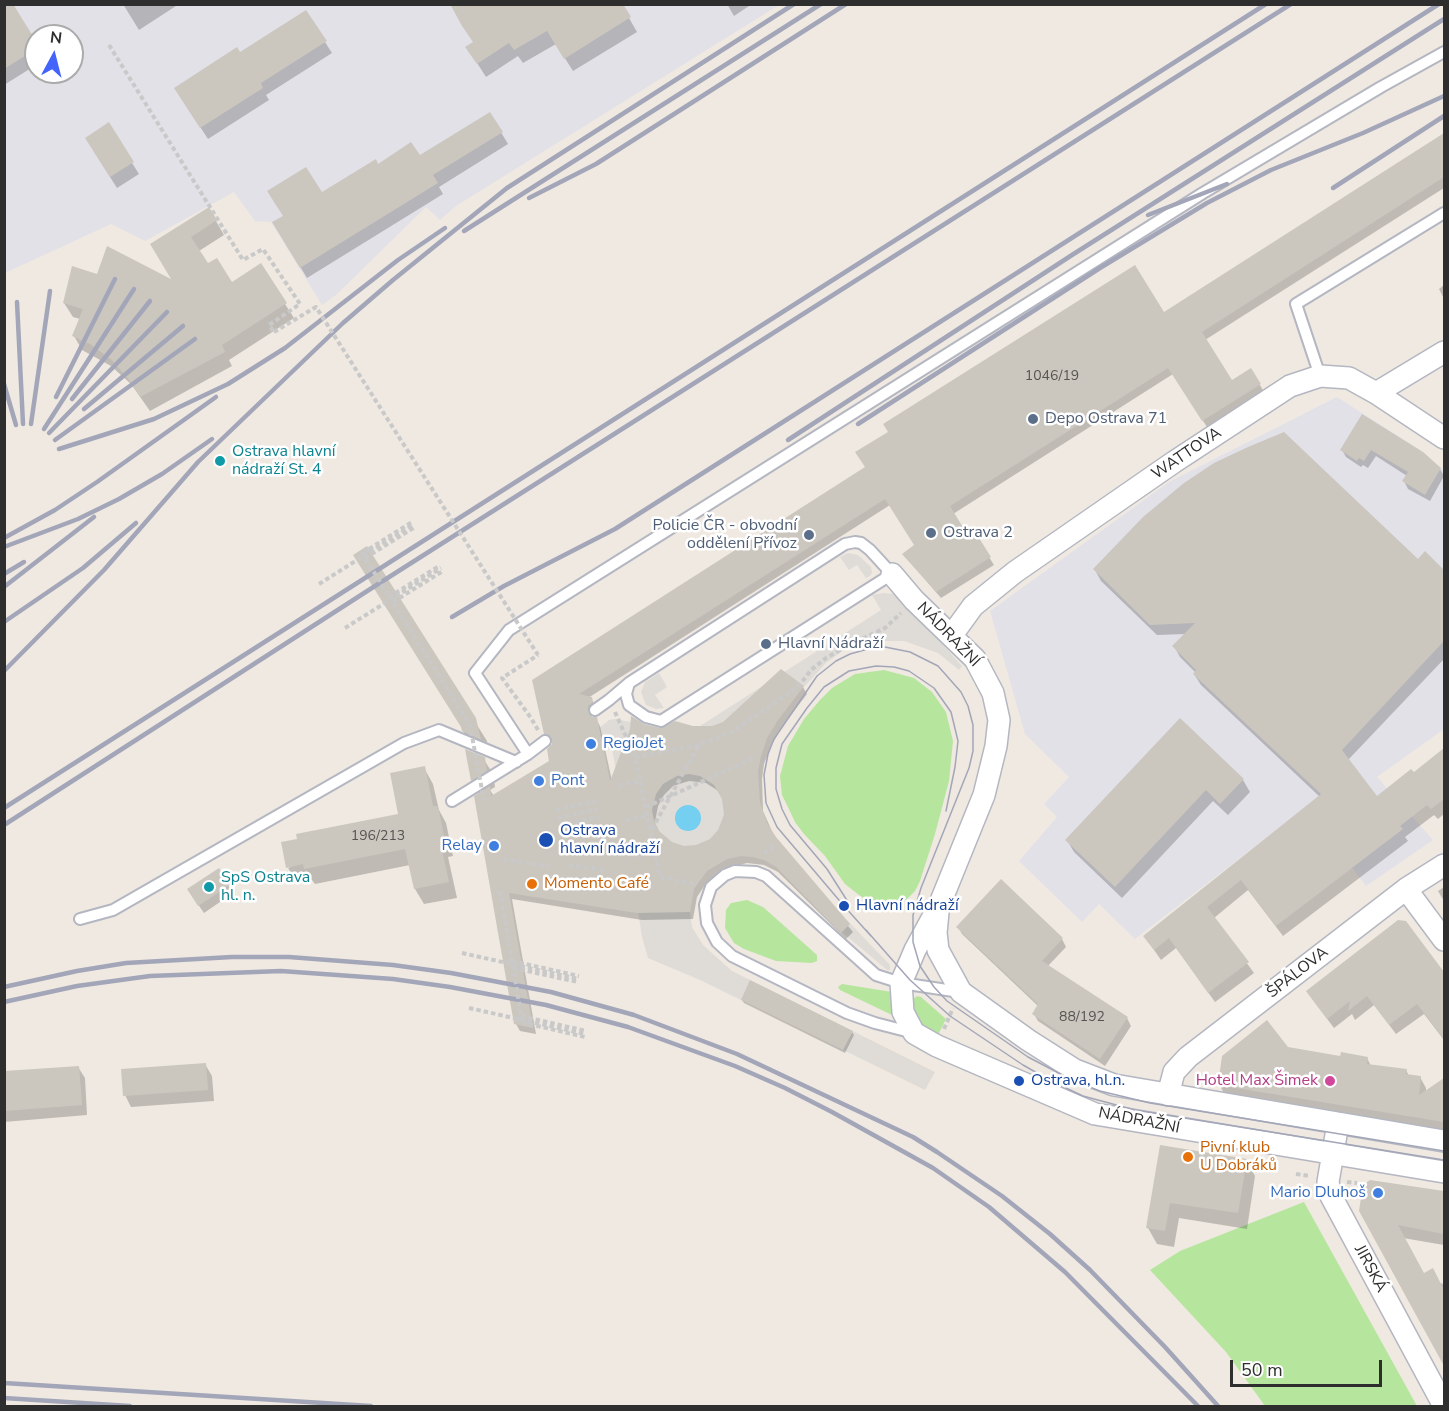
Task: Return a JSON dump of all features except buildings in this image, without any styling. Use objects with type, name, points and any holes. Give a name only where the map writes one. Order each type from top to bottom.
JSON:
[{"type":"street","points":[[1376,393],[1444,352]]},
{"type":"street","name":"WATTOVA","points":[[952,635],[973,606],[1015,572],[1174,462],[1290,386],[1320,376],[1349,378],[1444,438]]},
{"type":"street","name":"NÁDRAŽNÍ","points":[[892,574],[914,600],[975,659],[995,699],[999,720],[993,763],[984,795],[939,906],[915,950],[901,983],[903,1012],[914,1033],[937,1046],[1095,1114],[1444,1172]]},
{"type":"street","name":"ŠPÁLOVA","points":[[1168,1095],[1174,1072],[1182,1063],[1406,889],[1444,864]]},
{"type":"street","points":[[1406,889],[1444,940]]},
{"type":"street","name":"NÁDRAŽNÍ","points":[[939,906],[936,933],[938,950],[960,992],[1011,1029],[1076,1070],[1114,1085],[1444,1143]]},
{"type":"street","name":"JIRSKÁ","points":[[1338,1123],[1328,1182],[1331,1196],[1444,1407]]},
{"type":"lane","points":[[528,754],[476,673],[509,630],[1203,193],[1444,52]]},
{"type":"lane","points":[[1320,376],[1296,304],[1444,213]]},
{"type":"lane","points":[[595,710],[628,683],[845,544],[861,543],[892,574],[661,721],[646,717],[628,705],[626,694],[628,683]]},
{"type":"lane","points":[[80,919],[113,909],[404,743],[439,730],[516,762]]},
{"type":"lane","points":[[452,801],[516,762],[545,741]]},
{"type":"lane","points":[[914,1033],[848,1013],[732,956],[717,942],[706,923],[705,906],[711,887],[725,875],[735,871],[756,872],[766,876],[876,975],[901,983],[960,992]]},
{"type":"lane","points":[[1415,1167],[1444,1167]]},
{"type":"path","points":[[109,45],[243,260],[263,249],[300,304],[269,325],[274,332],[316,307],[538,656],[502,678],[531,718]]},
{"type":"path","points":[[319,584],[414,525]]},
{"type":"path","points":[[361,558],[470,725],[484,801]]},
{"type":"path","points":[[345,628],[441,568]]},
{"type":"path","points":[[651,830],[699,745]]},
{"type":"path","points":[[646,807],[756,757]]},
{"type":"path","points":[[619,785],[640,781]]},
{"type":"path","points":[[556,810],[596,801]]},
{"type":"path","points":[[558,818],[598,809]]},
{"type":"path","points":[[626,820],[648,816]]},
{"type":"path","points":[[560,825],[600,817]]},
{"type":"path","points":[[764,854],[776,844]]},
{"type":"path","points":[[633,856],[656,853]]},
{"type":"path","points":[[503,859],[550,867]]},
{"type":"path","points":[[569,865],[605,870]]},
{"type":"path","points":[[500,891],[512,965],[516,1018]]},
{"type":"path","points":[[462,953],[579,979]]},
{"type":"path","points":[[937,1046],[960,992]]},
{"type":"path","points":[[469,1008],[516,1018],[520,1022],[529,1021],[585,1034]]},
{"type":"shaded area","points":[[5,5],[779,5],[456,206],[440,220],[426,207],[336,295],[322,305],[271,222],[255,221],[234,192],[145,241],[111,224],[5,273]]},
{"type":"shaded area","points":[[1337,397],[1423,452],[1444,471],[1444,729],[1377,777],[1433,840],[1366,886],[1306,807],[1135,939],[1099,904],[1082,922],[1019,861],[1057,817],[1044,804],[1069,777],[1025,734],[990,611],[1169,482]]},
{"type":"shaded area","points":[[848,553],[858,555],[871,567],[870,576],[866,578],[857,565],[849,570],[840,557]]},
{"type":"shaded area","points":[[884,593],[900,597],[962,666],[959,670],[938,653],[904,641],[875,641],[841,652],[826,663],[804,687],[801,684],[774,718],[755,764],[763,823],[843,922],[846,919],[890,965],[890,970],[887,970],[837,928],[776,867],[754,851],[704,865],[683,912],[690,912],[692,927],[703,945],[732,971],[935,1072],[925,1090],[700,980],[648,958],[642,937],[635,892],[639,890],[612,749],[604,750],[599,728],[609,720],[631,722],[658,753],[881,610],[872,595]]},
{"type":"shaded area","points":[[659,673],[667,687],[655,695],[664,708],[656,709],[646,705],[641,692],[645,682]]},
{"type":"green space","points":[[884,670],[914,678],[932,692],[946,712],[953,741],[949,781],[920,881],[915,891],[906,900],[890,908],[875,905],[845,884],[825,856],[795,822],[782,795],[780,776],[788,746],[804,719],[820,700],[832,688],[855,674]]},
{"type":"green space","points":[[747,900],[763,907],[817,955],[817,961],[812,963],[776,961],[734,943],[725,928],[726,910],[731,903]]},
{"type":"green space","points":[[842,984],[892,992],[896,1015],[840,990],[838,987]]},
{"type":"green space","points":[[917,996],[946,1019],[936,1039],[926,1033],[914,1014],[912,1003]]},
{"type":"green space","points":[[1304,1202],[1417,1406],[1265,1406],[1226,1352],[1150,1270],[1180,1251]]},
{"type":"water","points":[[688,805],[697,809],[701,818],[697,827],[688,831],[679,827],[675,818],[679,809]]},
{"type":"tram line","points":[[871,936],[777,827],[766,803],[764,775],[774,739],[817,676],[836,661],[850,654],[885,647],[910,652],[938,666],[961,692],[973,725],[973,751],[969,768],[921,888],[913,915],[913,942],[920,966],[947,1001],[1028,1057],[1074,1081],[1100,1091],[1150,1103],[1444,1151]]},
{"type":"tram line","points":[[848,902],[827,869],[790,825],[776,789],[776,768],[782,744],[824,687],[849,671],[876,666],[909,671],[934,688],[951,712],[958,741],[946,811]]},
{"type":"tram line","points":[[866,930],[910,980],[950,1016],[1023,1065],[1083,1096],[1135,1110],[1444,1160]]},
{"type":"railway","points":[[4,671],[104,570],[198,462],[343,323],[393,280],[507,188],[794,4]]},
{"type":"railway","points":[[464,231],[821,4]]},
{"type":"railway","points":[[529,198],[596,164],[846,4]]},
{"type":"railway","points":[[4,808],[1266,4]]},
{"type":"railway","points":[[4,825],[375,586],[1291,4]]},
{"type":"railway","points":[[452,617],[504,586],[615,529],[1439,4]]},
{"type":"railway","points":[[788,440],[1072,255],[1444,19]]},
{"type":"railway","points":[[858,424],[1100,268],[1207,203],[1271,170],[1363,133],[1444,96]]},
{"type":"railway","points":[[1333,188],[1444,116]]},
{"type":"railway","points":[[1148,215],[1227,184]]},
{"type":"railway","points":[[59,449],[154,419],[228,384],[285,348],[398,260],[445,228]]},
{"type":"railway","points":[[56,397],[115,279]]},
{"type":"railway","points":[[44,429],[134,289]]},
{"type":"railway","points":[[31,424],[50,291]]},
{"type":"railway","points":[[72,399],[150,301]]},
{"type":"railway","points":[[17,302],[23,424]]},
{"type":"railway","points":[[49,433],[167,312]]},
{"type":"railway","points":[[84,409],[183,326]]},
{"type":"railway","points":[[55,440],[195,339]]},
{"type":"railway","points":[[4,384],[16,425]]},
{"type":"railway","points":[[4,538],[55,510],[216,397]]},
{"type":"railway","points":[[4,547],[78,519],[119,499],[162,474],[212,439]]},
{"type":"railway","points":[[4,587],[94,517]]},
{"type":"railway","points":[[4,622],[83,568],[136,523]]},
{"type":"railway","points":[[4,574],[24,562]]},
{"type":"railway","points":[[4,987],[126,963],[232,957],[289,957],[393,965],[451,973],[551,992],[634,1015],[737,1054],[913,1137],[937,1152],[1002,1196],[1050,1234],[1090,1270],[1165,1347],[1218,1406]]},
{"type":"railway","points":[[4,1002],[77,986],[150,976],[281,971],[393,979],[450,987],[546,1005],[628,1027],[735,1066],[785,1088],[933,1168],[989,1207],[1065,1272],[1198,1406]]},
{"type":"railway","points":[[4,1383],[371,1406]]},
{"type":"railway","points":[[4,1398],[130,1406]]},
{"type":"place","name":"Depo Ostrava 71","points":[[1033,419]]},
{"type":"place","name":"Ostrava hlavní nádraží St. 4","points":[[220,461]]},
{"type":"place","name":"Ostrava 2","points":[[931,533]]},
{"type":"place","name":"Policie ČR - obvodní oddělení Přívoz","points":[[809,535]]},
{"type":"place","name":"Hlavní Nádraží","points":[[766,644]]},
{"type":"place","name":"RegioJet","points":[[591,744]]},
{"type":"place","name":"Pont","points":[[539,781]]},
{"type":"place","name":"Ostrava hlavní nádraží","points":[[546,840]]},
{"type":"place","name":"Relay","points":[[494,846]]},
{"type":"place","name":"Momento Café","points":[[532,884]]},
{"type":"place","name":"SpS Ostrava hl. n.","points":[[209,887]]},
{"type":"place","name":"Hlavní nádraží","points":[[844,906]]},
{"type":"place","name":"Ostrava, hl.n.","points":[[1019,1081]]},
{"type":"place","name":"Hotel Max Šimek","points":[[1330,1081]]},
{"type":"place","name":"Pivní klub U Dobráků","points":[[1188,1157]]},
{"type":"place","name":"Mario Dluhoš","points":[[1378,1193]]}]
